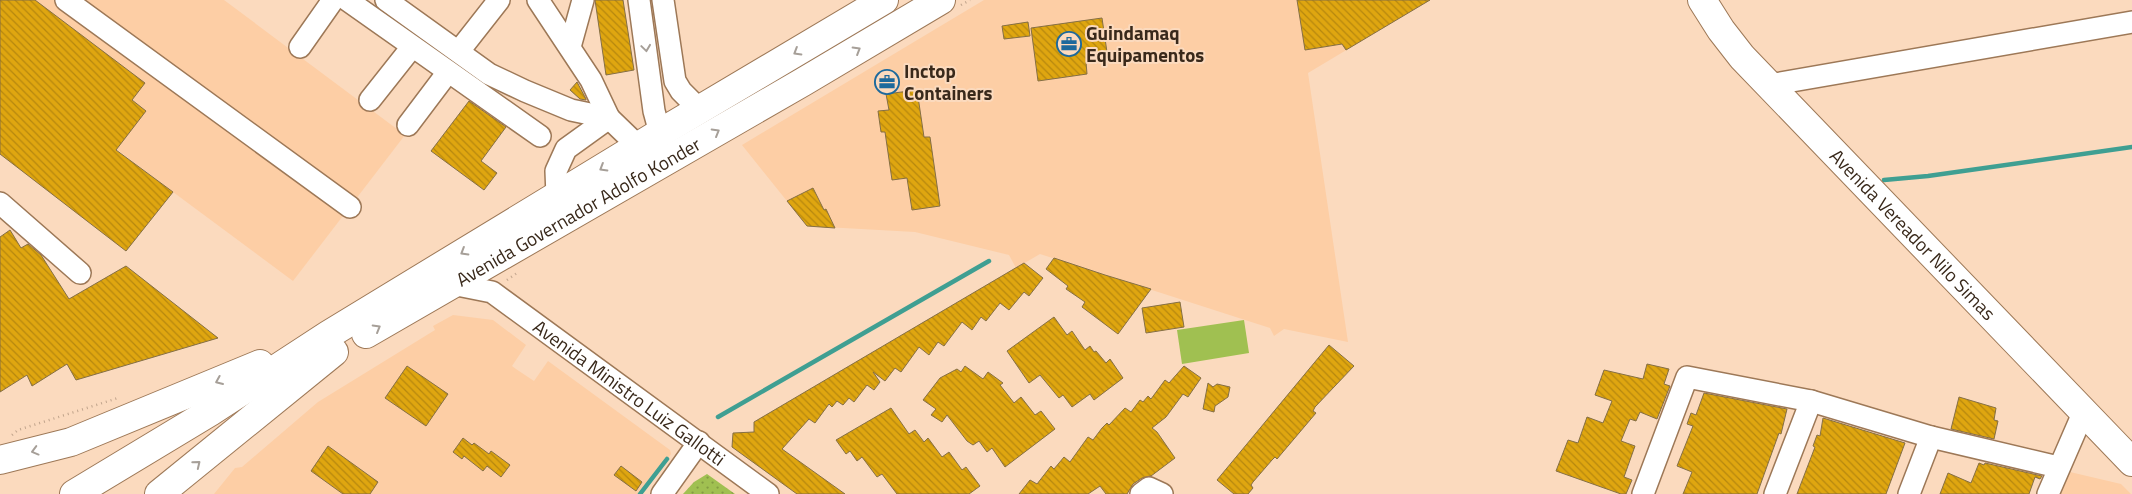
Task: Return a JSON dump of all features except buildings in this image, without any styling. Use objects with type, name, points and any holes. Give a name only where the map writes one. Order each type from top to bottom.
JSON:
[{"type":"main road","name":"Avenida Governador Adolfo Konder","points":[[331,344],[557,196],[884,0]]},
{"type":"main road","name":"Avenida Governador Adolfo Konder","points":[[85,487],[210,412],[331,344],[452,284],[941,0]]},
{"type":"main road","name":"Avenida Vereador Nilo Simas","points":[[1702,0],[1737,51],[2132,462]]},
{"type":"main road","points":[[0,460],[70,442],[331,344]]},
{"type":"main road","points":[[159,494],[331,344]]},
{"type":"street","points":[[66,0],[350,207]]},
{"type":"street","points":[[300,47],[333,0]]},
{"type":"street","points":[[347,0],[540,136]]},
{"type":"street","points":[[386,0],[489,74],[571,110],[610,118],[649,140],[654,111],[640,0]]},
{"type":"street","points":[[459,51],[499,0]]},
{"type":"street","points":[[538,0],[592,80],[610,118]]},
{"type":"street","points":[[570,48],[583,0]]},
{"type":"street","points":[[663,0],[675,81],[681,91],[700,110]]},
{"type":"street","points":[[1769,85],[2132,22]]},
{"type":"street","points":[[370,100],[412,47]]},
{"type":"street","points":[[408,125],[448,72]]},
{"type":"street","points":[[476,91],[489,74]]},
{"type":"street","points":[[557,196],[556,171],[566,149],[610,118]]},
{"type":"street","points":[[0,203],[80,273]]},
{"type":"street","points":[[492,261],[492,292]]},
{"type":"street","name":"Avenida Ministro Luiz Gallotti","points":[[452,284],[492,292],[768,494]]},
{"type":"street","points":[[1643,494],[1687,377],[1811,401],[1931,436],[2058,468]]},
{"type":"street","points":[[1775,494],[1811,401]]},
{"type":"street","points":[[2048,494],[2084,411]]},
{"type":"street","points":[[1909,494],[1931,436]]},
{"type":"street","points":[[662,494],[699,442]]},
{"type":"street","points":[[1141,494],[1149,488],[1162,494]]},
{"type":"shaded area","points":[[0,0],[224,0],[405,135],[293,281],[0,61]]},
{"type":"shaded area","points":[[984,0],[1430,0],[1308,73],[1348,342],[1284,329],[1274,336],[1270,328],[1040,254],[1016,268],[1009,255],[915,232],[807,226],[742,145]]},
{"type":"shaded area","points":[[453,315],[493,320],[526,345],[512,366],[516,369],[534,381],[548,361],[670,450],[671,454],[642,494],[214,494],[235,468],[242,467],[318,402],[435,330],[433,326]]},
{"type":"shaded area","points":[[2070,472],[2121,484],[2131,494],[2061,494]]},
{"type":"green space","points":[[1244,320],[1249,353],[1182,364],[1177,330]]},
{"type":"green space","points":[[707,474],[735,494],[683,494],[694,482]]},
{"type":"waterway","points":[[1884,180],[1928,176],[2132,147]]},
{"type":"waterway","points":[[718,417],[989,261]]},
{"type":"waterway","points":[[640,494],[667,459]]},
{"type":"place","name":"Guindamaq Equipamentos","points":[[1069,44]]},
{"type":"place","name":"Inctop Containers","points":[[887,82]]}]
